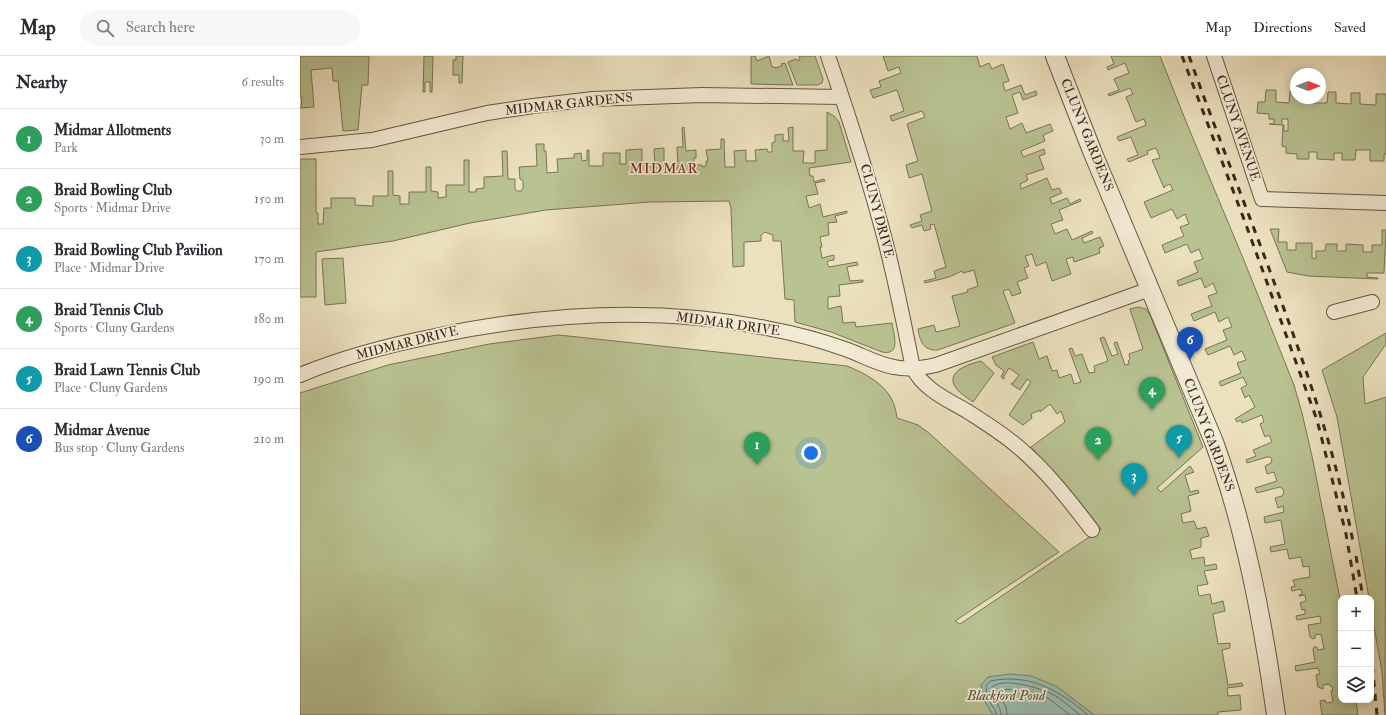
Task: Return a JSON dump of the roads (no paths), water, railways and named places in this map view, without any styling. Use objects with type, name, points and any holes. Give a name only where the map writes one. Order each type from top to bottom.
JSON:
[{"type":"street","name":"CLUNY DRIVE","points":[[828,56],[858,144],[883,233],[913,368]]},
{"type":"street","name":"CLUNY GARDENS","points":[[1055,56],[1092,151],[1214,442],[1225,474],[1236,509],[1254,585],[1276,715]]},
{"type":"street","name":"CLUNY AVENUE","points":[[1214,56],[1262,199],[1386,203]]},
{"type":"street","name":"MIDMAR GARDENS","points":[[300,147],[372,140],[487,113],[578,101],[673,96],[842,97]]},
{"type":"street","name":"MIDMAR DRIVE","points":[[300,375],[332,363],[384,347],[461,330],[522,321],[579,316],[625,315],[693,318],[766,328],[798,335],[840,348],[895,368],[913,368],[936,365],[1150,289]]},
{"type":"street","points":[[1334,312],[1380,303]]},
{"type":"street","points":[[913,368],[917,376],[924,384],[995,429],[1028,456],[1053,482],[1092,530]]},
{"type":"water","name":"Blackford Pond","points":[[1010,674],[1031,676],[1056,686],[1094,715],[993,715],[983,698],[981,685],[988,677]]},
{"type":"railway","points":[[1182,56],[1245,222],[1317,420],[1346,534],[1356,595]]},
{"type":"railway","points":[[1189,56],[1307,373],[1337,473],[1353,542]]},
{"type":"railway","points":[[1356,556],[1362,595]]},
{"type":"railway","points":[[1372,667],[1377,715]]},
{"type":"place","name":"Midmar Avenue","points":[[1190,360]]},
{"type":"place","name":"Braid Tennis Club","points":[[1152,410]]},
{"type":"place","name":"Braid Lawn Tennis Club","points":[[1179,458]]},
{"type":"place","name":"Braid Bowling Club","points":[[1098,460]]},
{"type":"place","name":"Midmar Allotments","points":[[757,465]]},
{"type":"place","name":"Braid Bowling Club Pavilion","points":[[1134,496]]},
{"type":"district","name":"MIDMAR","points":[[664,168]]}]
